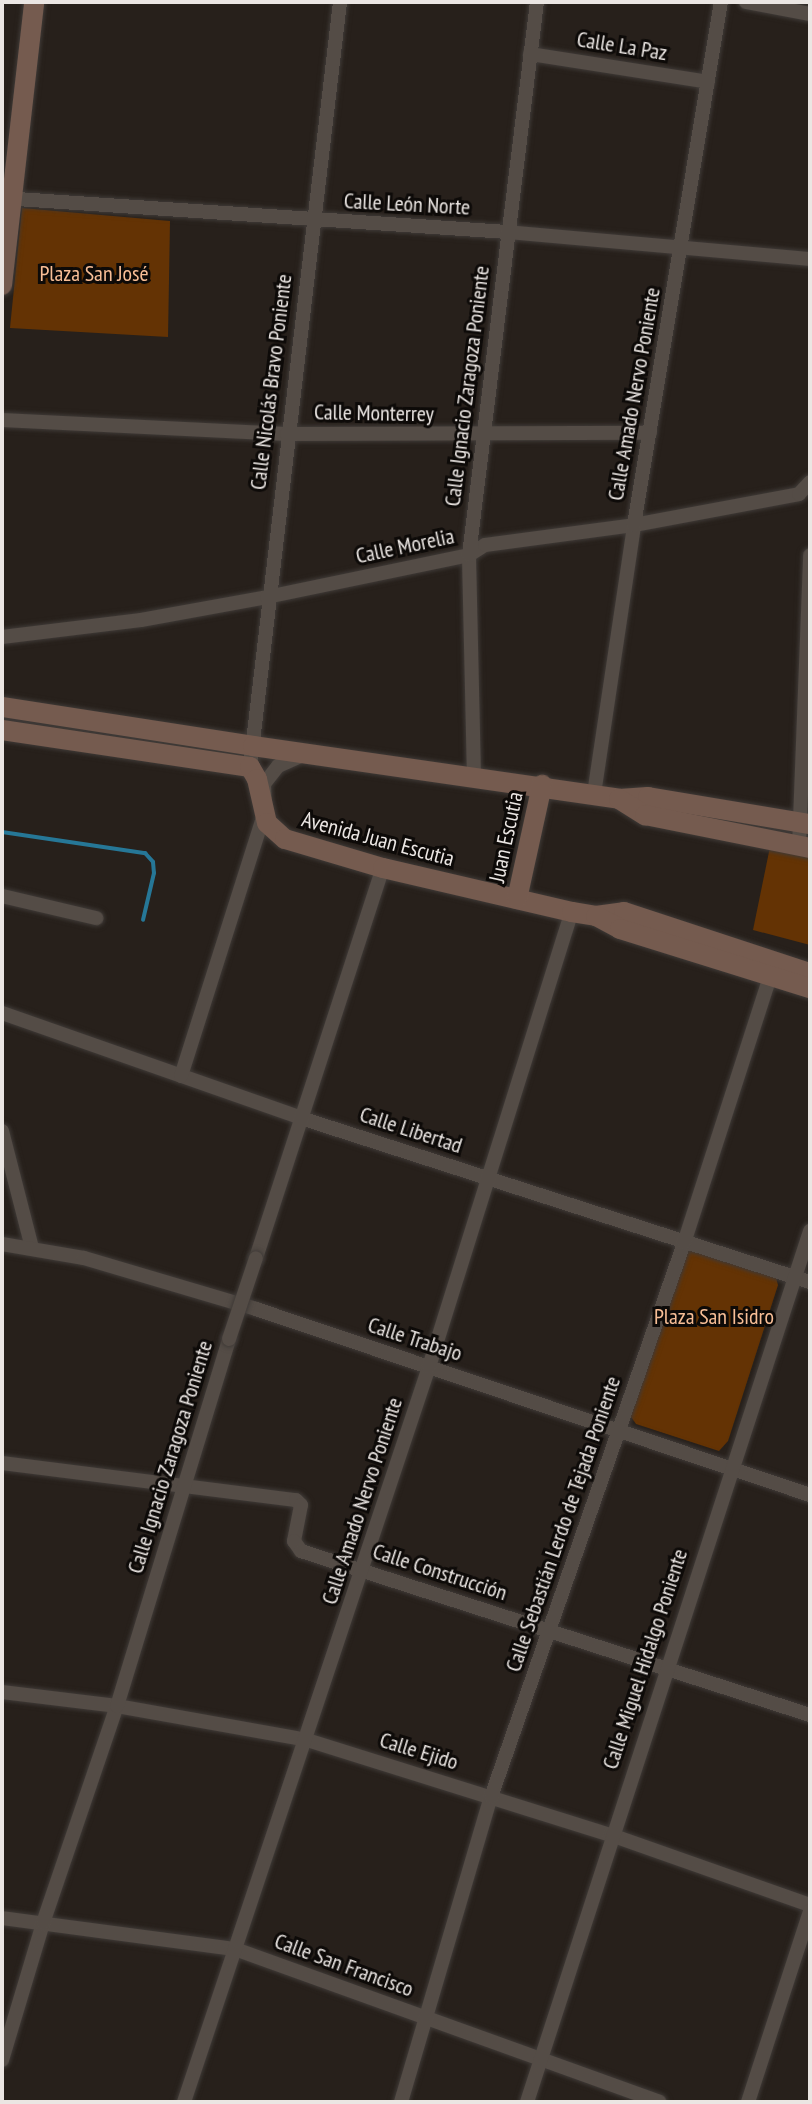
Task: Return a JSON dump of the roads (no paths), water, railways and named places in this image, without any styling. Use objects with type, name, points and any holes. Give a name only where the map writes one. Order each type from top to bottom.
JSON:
[{"type":"main road","points":[[2,285],[7,198],[34,2]]},
{"type":"main road","points":[[2,707],[251,757]]},
{"type":"main road","points":[[2,730],[251,757],[306,754],[542,785],[619,799],[648,797],[804,823]]},
{"type":"main road","name":"Avenida Juan Escutia","points":[[251,757],[267,823],[285,839],[383,868],[572,912],[596,916],[624,912],[810,988]]},
{"type":"main road","name":"Juan Escutia","points":[[517,899],[542,785]]},
{"type":"main road","points":[[619,799],[645,815],[804,847]]},
{"type":"main road","name":"Avenida Juan Escutia","points":[[772,970],[810,973]]},
{"type":"street","name":"Calle Nicolás Bravo Poniente","points":[[251,757],[267,597],[340,2]]},
{"type":"street","name":"Calle Ignacio Zaragoza Poniente","points":[[474,777],[469,555],[537,2]]},
{"type":"street","name":"Calle Amado Nervo Poniente","points":[[594,794],[634,525],[721,2]]},
{"type":"street","points":[[746,2],[810,14]]},
{"type":"street","name":"Calle La Paz","points":[[530,54],[708,82]]},
{"type":"street","name":"Calle León Norte","points":[[7,198],[507,232],[810,259]]},
{"type":"street","name":"Calle Monterrey","points":[[2,420],[287,434],[483,436],[650,433]]},
{"type":"street","name":"Calle Morelia","points":[[2,637],[141,620],[267,597],[469,555],[485,545],[634,525],[799,494],[810,482]]},
{"type":"street","points":[[804,847],[810,555]]},
{"type":"street","points":[[181,1076],[265,811],[264,784],[271,772],[306,754]]},
{"type":"street","name":"Calle Ignacio Zaragoza Poniente","points":[[2,2060],[43,1923],[117,1706],[229,1339],[304,1119],[383,868]]},
{"type":"street","points":[[2,896],[96,918]]},
{"type":"street","name":"Calle Amado Nervo Poniente","points":[[184,2102],[429,1367],[572,912]]},
{"type":"street","name":"Calle Sebastián Lerdo de Tejada Poniente","points":[[401,2102],[491,1797],[684,1243],[772,970]]},
{"type":"street","name":"Calle Libertad","points":[[2,1013],[304,1119],[810,1282]]},
{"type":"street","points":[[2,1131],[32,1248]]},
{"type":"street","name":"Calle Miguel Hidalgo Poniente","points":[[527,2102],[665,1668],[810,1231]]},
{"type":"street","name":"Calle Trabajo","points":[[2,1244],[84,1258],[256,1309],[810,1495]]},
{"type":"street","name":"Calle Construcción","points":[[2,1463],[296,1500],[301,1505],[296,1548],[810,1715]]},
{"type":"street","name":"Calle Ejido","points":[[2,1692],[117,1706],[307,1740],[611,1835],[810,1908]]},
{"type":"street","points":[[748,2102],[810,1908]]},
{"type":"street","name":"Calle San Francisco","points":[[2,1918],[235,1949],[659,2102]]},
{"type":"waterway","points":[[2,832],[145,853],[153,862],[154,873],[143,920]]},
{"type":"park label","name":"Plaza San José","points":[[94,274]]},
{"type":"park label","name":"Plaza San Isidro","points":[[714,1317]]}]
